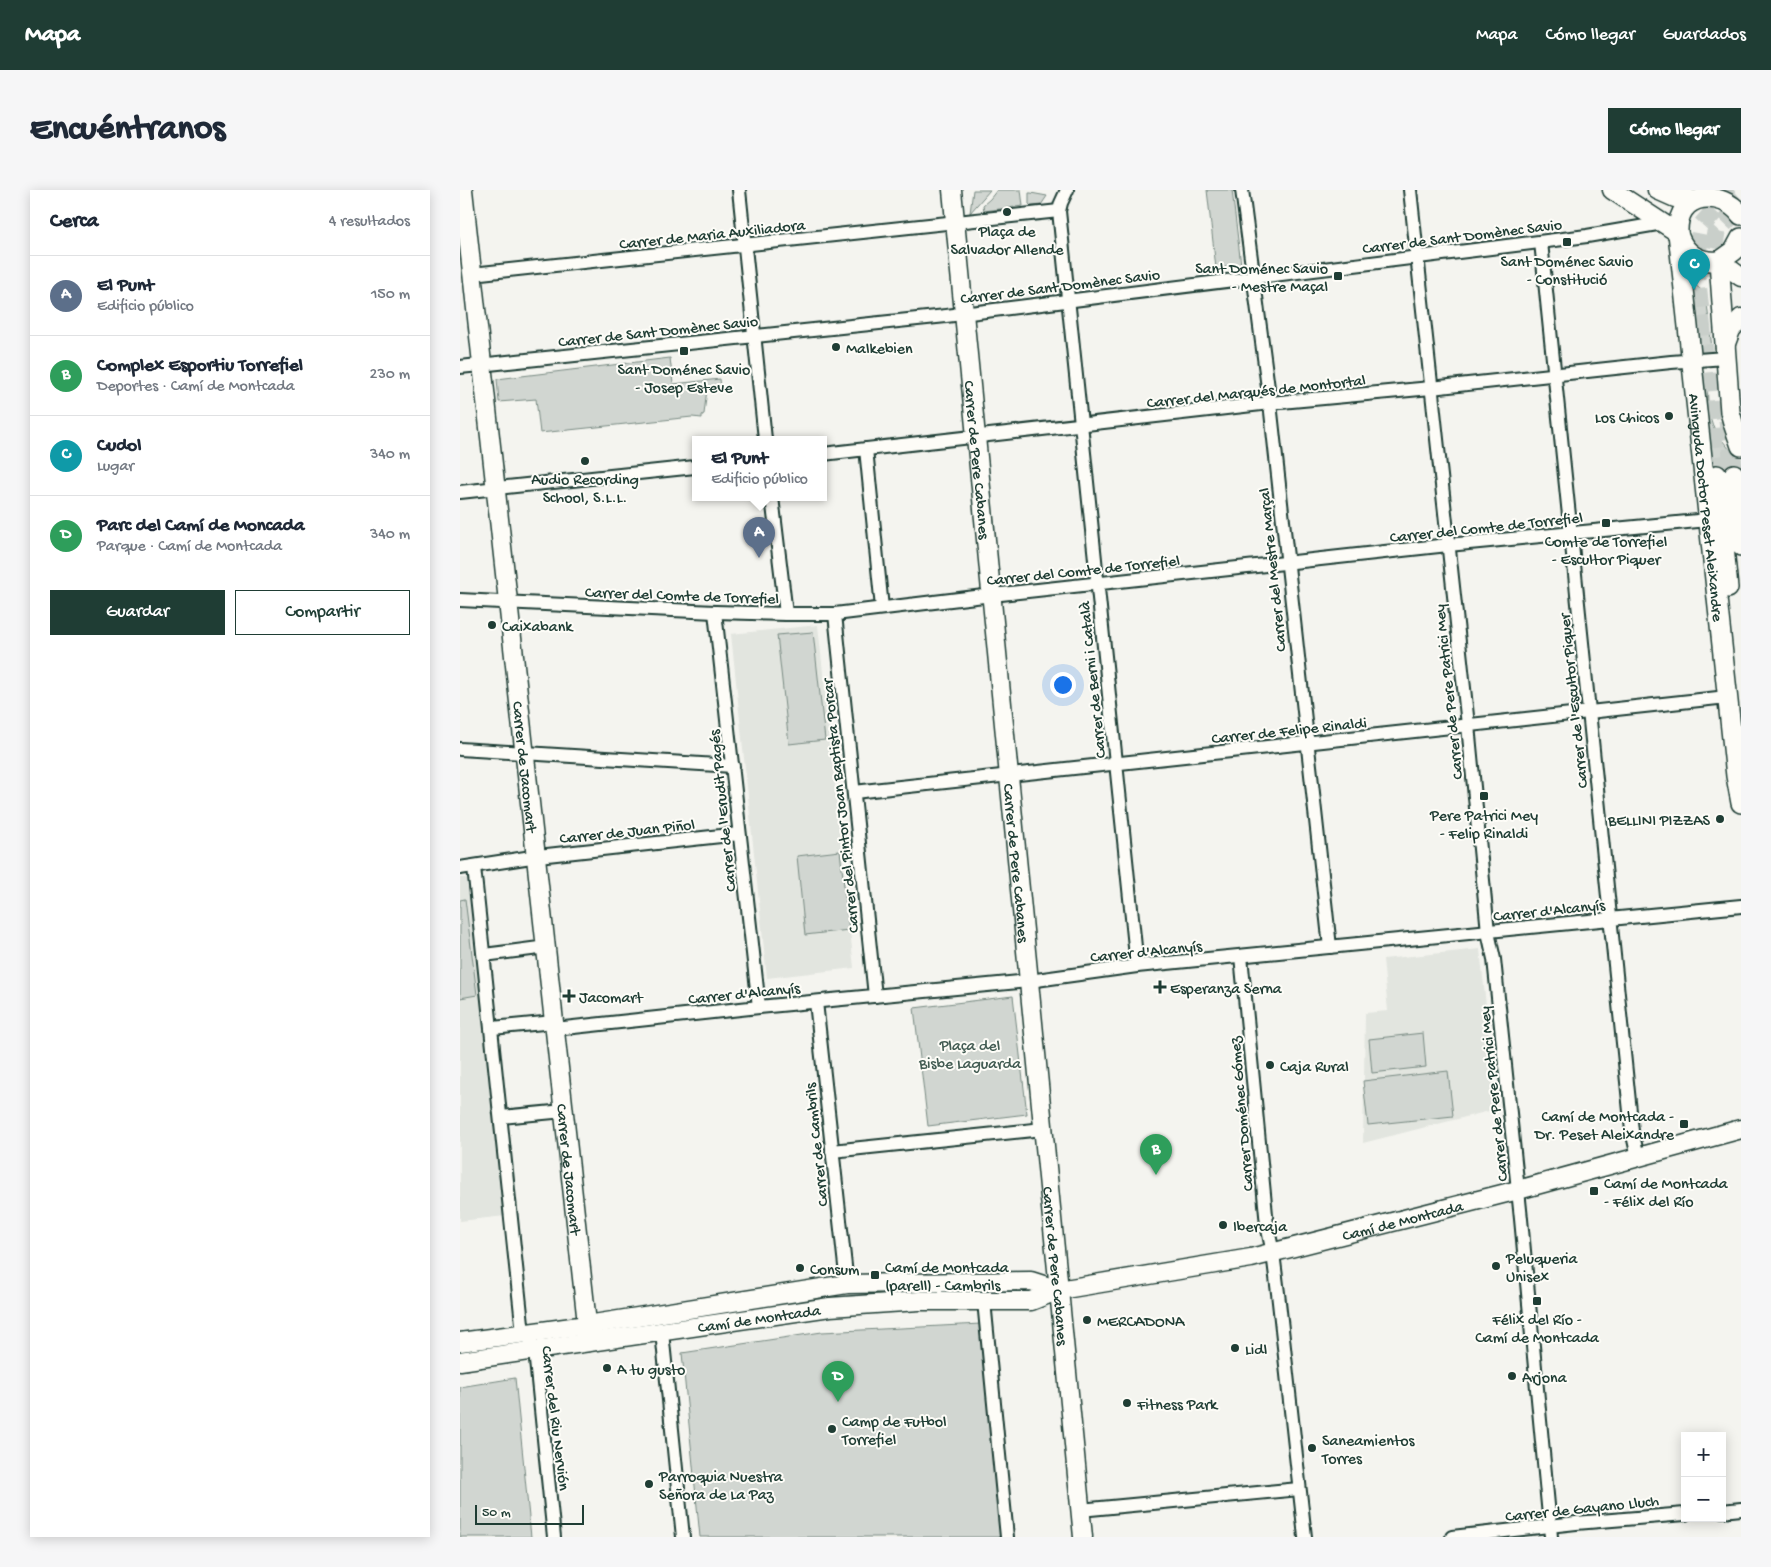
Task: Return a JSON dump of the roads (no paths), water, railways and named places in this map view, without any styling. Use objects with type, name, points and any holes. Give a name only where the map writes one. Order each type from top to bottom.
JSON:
[{"type":"main road","points":[[1691,199],[1703,194],[1718,192],[1731,201],[1741,215]]},
{"type":"main road","name":"Avinguda Doctor Peset Aleixandre","points":[[1691,199],[1680,212],[1673,229],[1692,360],[1736,776],[1741,803]]},
{"type":"main road","points":[[1673,229],[1685,249],[1693,256],[1703,260],[1720,261],[1734,251],[1741,238]]},
{"type":"main road","name":"Avinguda Doctor Peset Aleixandre","points":[[1720,261],[1730,412],[1741,446]]},
{"type":"main road","name":"Avinguda Doctor Peset Aleixandre","points":[[1741,546],[1725,474],[1741,713]]},
{"type":"street","name":"Carrer de Jacomart","points":[[463,190],[525,754],[538,856],[588,1333]]},
{"type":"street","points":[[740,190],[765,436]]},
{"type":"street","name":"Carrer de Pere Cabanes","points":[[952,190],[1083,1537]]},
{"type":"street","points":[[955,222],[1059,211],[1067,190]]},
{"type":"street","name":"Carrer del Mestre Marçal","points":[[1242,190],[1270,403],[1330,947]]},
{"type":"street","name":"Carrer de Pere Patrici Mey","points":[[1410,190],[1468,725],[1488,932],[1494,959],[1551,1532]]},
{"type":"street","points":[[1612,190],[1673,229]]},
{"type":"street","points":[[1657,190],[1675,198],[1691,199]]},
{"type":"street","name":"Carrer de Berni i Català","points":[[1059,211],[1137,966]]},
{"type":"street","name":"Carrer de Maria Auxiliadora","points":[[472,274],[955,222]]},
{"type":"street","name":"Carrer de Sant Domènec Savio","points":[[460,367],[965,313],[1587,236],[1673,229]]},
{"type":"street","name":"Carrer de l'Escultor Piquer","points":[[1540,242],[1632,1131],[1638,1157]]},
{"type":"street","points":[[1720,261],[1741,277]]},
{"type":"street","points":[[1692,360],[1725,352],[1731,330],[1741,318]]},
{"type":"street","name":"Carrer del Marqués de Montortal","points":[[827,454],[1270,403],[1692,360]]},
{"type":"street","points":[[866,449],[882,608]]},
{"type":"street","points":[[460,492],[692,467]]},
{"type":"street","points":[[772,501],[786,614]]},
{"type":"street","name":"Carrer del Comte de Torrefiel","points":[[460,600],[714,612],[835,614],[1448,545],[1708,520]]},
{"type":"street","name":"Carrer de l'Erudit Pagés","points":[[714,612],[759,1006]]},
{"type":"street","name":"Carrer del Pintor Joan Baptista Porcar","points":[[835,614],[875,996]]},
{"type":"street","name":"Carrer de Felipe Rinaldi","points":[[854,792],[1728,697]]},
{"type":"street","points":[[460,749],[732,766]]},
{"type":"street","name":"Carrer de Juan Piñol","points":[[460,868],[538,856],[739,834]]},
{"type":"street","name":"Carrer del Riu Nervión","points":[[474,867],[525,1333],[535,1350],[554,1537]]},
{"type":"street","name":"Carrer d'Alcanyís","points":[[492,1028],[555,1025],[816,1002],[1029,981],[1137,966],[1741,906]]},
{"type":"street","points":[[484,955],[547,947]]},
{"type":"street","name":"Carrer Doménec Gómez","points":[[1241,956],[1267,1225],[1273,1253],[1305,1537]]},
{"type":"street","name":"Carrer de Cambrils","points":[[816,1002],[847,1284]]},
{"type":"street","points":[[501,1117],[564,1111]]},
{"type":"street","points":[[832,1152],[1043,1129]]},
{"type":"street","name":"Camí de Montcada","points":[[460,1342],[525,1333],[662,1332],[830,1307],[919,1302],[1031,1301],[1059,1290],[1156,1275],[1273,1253],[1518,1190],[1741,1129]]},
{"type":"street","name":"Camí de Montcada","points":[[460,1361],[535,1350],[588,1333],[847,1284],[1031,1281],[1059,1290]]},
{"type":"street","points":[[984,1301],[1007,1537]]},
{"type":"street","points":[[662,1332],[684,1537]]},
{"type":"street","points":[[1080,1510],[1299,1489]]},
{"type":"street","points":[[1726,1511],[1741,1509]]},
{"type":"street","name":"Carrer de Gayano Lluch","points":[[1452,1537],[1551,1532],[1681,1515]]},
{"type":"tunnel","points":[[1717,475],[1695,263],[1702,225],[1726,198],[1736,190]]},
{"type":"tunnel","points":[[1712,276],[1711,265],[1716,232],[1741,205]]},
{"type":"tunnel","points":[[1728,420],[1734,474]]},
{"type":"place","name":"Plaça de Salvador Allende","points":[[1007,212]]},
{"type":"place","name":"Sant Doménec Savio - Constitució","points":[[1567,242]]},
{"type":"place","name":"Sant Doménec Savio - Mestre Maçal","points":[[1338,276]]},
{"type":"place","name":"Cudol","points":[[1694,290]]},
{"type":"place","name":"Malkebien","points":[[836,347]]},
{"type":"place","name":"Sant Doménec Savio - Josep Esteve","points":[[684,351]]},
{"type":"place","name":"Los Chicos","points":[[1669,416]]},
{"type":"place","name":"Audio Recording School, S.L.L.","points":[[585,461]]},
{"type":"place","name":"Comte de Torrefiel - Escultor Piquer","points":[[1606,523]]},
{"type":"place","name":"El Punt","points":[[759,558]]},
{"type":"place","name":"Caixabank","points":[[492,625]]},
{"type":"place","name":"Pere Patrici Mey - Felip Rinaldi","points":[[1484,796]]},
{"type":"place","name":"BELLINI PIZZAS","points":[[1720,819]]},
{"type":"place","name":"Esperanza Serna","points":[[1160,987]]},
{"type":"place","name":"Jacomart","points":[[569,996]]},
{"type":"place","name":"Caja Rural","points":[[1270,1065]]},
{"type":"place","name":"Camí de Montcada - Dr. Peset Aleixandre","points":[[1684,1124]]},
{"type":"place","name":"Complex Esportiu Torrefiel","points":[[1156,1175]]},
{"type":"place","name":"Camí de Montcada - Félix del Río","points":[[1594,1191]]},
{"type":"place","name":"Ibercaja","points":[[1223,1225]]},
{"type":"place","name":"Peluqueria Unisex","points":[[1496,1266]]},
{"type":"place","name":"Consum","points":[[800,1268]]},
{"type":"place","name":"Camí de Montcada (parell) - Cambrils","points":[[875,1275]]},
{"type":"place","name":"Félix del Río - Camí de Montcada","points":[[1537,1301]]},
{"type":"place","name":"MERCADONA","points":[[1087,1320]]},
{"type":"place","name":"Lidl","points":[[1235,1348]]},
{"type":"place","name":"A tu gusto","points":[[607,1368]]},
{"type":"place","name":"Arjona","points":[[1512,1376]]},
{"type":"place","name":"Parc del Camí de Moncada","points":[[838,1402]]},
{"type":"place","name":"Fitness Park","points":[[1127,1403]]},
{"type":"place","name":"Camp de Futbol Torrefiel","points":[[832,1429]]},
{"type":"place","name":"Saneamientos Torres","points":[[1312,1448]]},
{"type":"place","name":"Parroquia Nuestra Señora de La Paz","points":[[649,1484]]},
{"type":"park label","name":"Plaça del Bisbe Laguarda","points":[[970,1053]]}]
